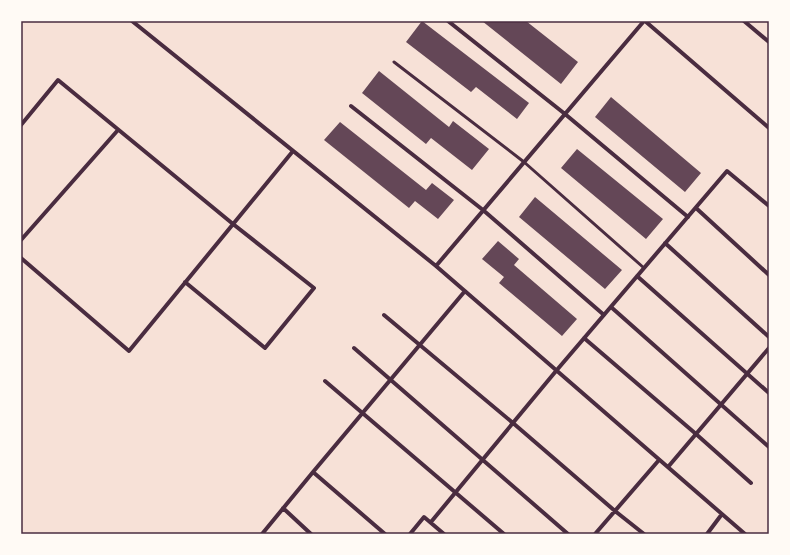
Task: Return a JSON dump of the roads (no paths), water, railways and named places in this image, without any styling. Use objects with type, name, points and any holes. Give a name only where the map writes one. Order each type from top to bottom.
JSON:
[{"type":"street","points":[[132,21],[436,266],[745,534]]},
{"type":"street","points":[[448,21],[565,114],[688,217]]},
{"type":"street","points":[[436,266],[644,21],[769,128]]},
{"type":"street","points":[[744,21],[769,42]]},
{"type":"street","points":[[21,125],[58,80],[232,224],[314,288],[265,348],[185,282]]},
{"type":"street","points":[[351,106],[483,210],[604,315]]},
{"type":"street","points":[[21,240],[118,130]]},
{"type":"street","points":[[21,258],[129,351],[293,151]]},
{"type":"street","points":[[431,522],[556,371],[727,171],[769,206]]},
{"type":"street","points":[[696,208],[769,275]]},
{"type":"street","points":[[665,243],[769,337]]},
{"type":"street","points":[[638,276],[769,393]]},
{"type":"street","points":[[262,534],[312,472],[465,291]]},
{"type":"street","points":[[611,307],[769,447]]},
{"type":"street","points":[[384,315],[644,534]]},
{"type":"street","points":[[584,338],[696,434],[751,484]]},
{"type":"street","points":[[354,348],[568,534]]},
{"type":"street","points":[[668,467],[769,348]]},
{"type":"street","points":[[325,381],[504,534]]},
{"type":"street","points":[[595,534],[659,460]]},
{"type":"street","points":[[312,472],[385,534]]},
{"type":"street","points":[[283,508],[311,534]]},
{"type":"street","points":[[707,534],[722,514]]},
{"type":"street","points":[[410,534],[424,517],[444,534]]},
{"type":"lane","points":[[394,62],[524,162],[644,268]]}]
